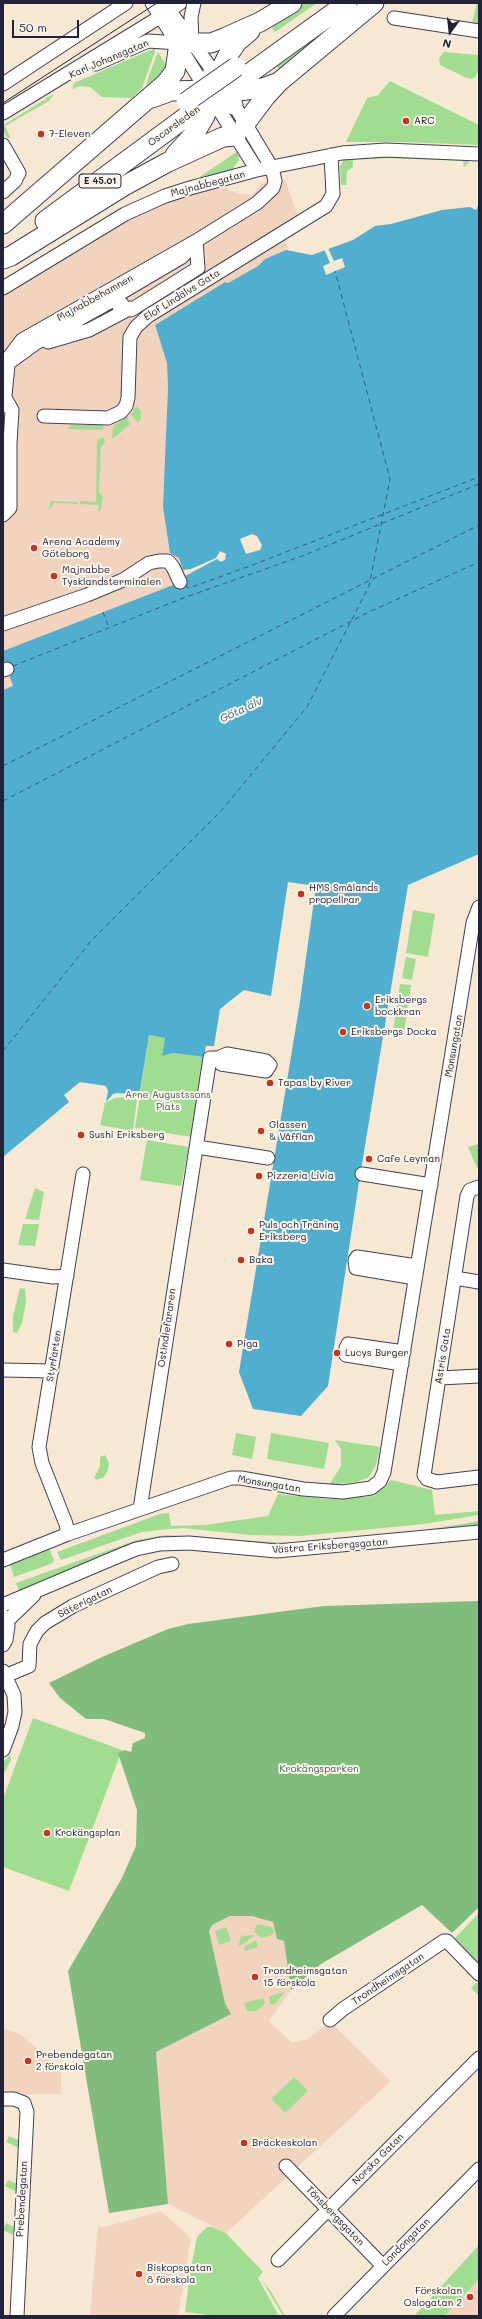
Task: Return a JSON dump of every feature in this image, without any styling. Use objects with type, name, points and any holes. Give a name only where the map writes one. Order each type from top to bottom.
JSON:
[{"type":"highway","points":[[3,224],[166,83],[175,71],[186,43],[211,43],[260,22],[292,3]]},
{"type":"highway","name":"Oscarsleden","points":[[240,73],[327,3]]},
{"type":"highway","name":"Oscarsleden","points":[[3,236],[240,73],[347,3]]},
{"type":"highway","points":[[3,258],[11,256],[124,186],[168,162],[241,130],[266,96],[279,82],[374,3]]},
{"type":"highway","points":[[168,162],[195,133],[205,116],[222,65],[237,42],[260,22]]},
{"type":"highway","points":[[145,101],[171,91],[215,88],[247,91],[263,88],[279,82]]},
{"type":"highway","name":"Oscarsleden","points":[[3,252],[190,107]]},
{"type":"street","points":[[3,84],[126,3]]},
{"type":"street","name":"Majnabbegatan","points":[[152,3],[169,8],[186,43],[241,130],[272,168]]},
{"type":"street","name":"Majnabbegatan","points":[[186,43],[194,3]]},
{"type":"street","name":"Karl Johansgatan","points":[[3,113],[63,78],[169,8]]},
{"type":"street","points":[[394,18],[479,31]]},
{"type":"street","name":"Karl Johansgatan","points":[[63,78],[148,41],[186,43]]},
{"type":"street","name":"Majnabbegatan","points":[[3,288],[75,243],[138,208],[190,188],[257,170],[241,130]]},
{"type":"street","points":[[3,145],[19,173],[15,181],[3,192]]},
{"type":"street","points":[[257,170],[331,155],[386,150],[479,154]]},
{"type":"street","name":"Elof Lindälvs Gata","points":[[44,416],[108,418],[121,412],[126,406],[128,398],[130,337],[136,327],[148,316],[326,206],[332,194],[331,155]]},
{"type":"street","name":"Majnabbehamnen","points":[[7,364],[22,340],[196,241],[266,196],[275,181],[272,168]]},
{"type":"street","name":"Majnabbehamnen","points":[[196,241],[198,268],[131,310],[130,308],[120,305],[114,297],[182,257],[196,241]]},
{"type":"street","name":"Majnabbehamnen","points":[[7,364],[38,343],[120,305]]},
{"type":"street","points":[[3,428],[7,364]]},
{"type":"street","points":[[3,510],[6,506],[7,499],[6,442],[8,411],[4,399]]},
{"type":"street","points":[[3,515],[10,508],[10,449],[12,410],[4,399]]},
{"type":"street","points":[[3,624],[87,595],[123,580],[149,563],[168,561],[174,567],[180,582]]},
{"type":"street","name":"Monsungatan","points":[[3,1560],[68,1534],[231,1478],[241,1478],[325,1491],[343,1492],[372,1488],[380,1480],[384,1472],[473,923],[479,907]]},
{"type":"street","name":"Ostindiefararen","points":[[140,1509],[210,1058],[218,1058]]},
{"type":"street","points":[[197,1147],[268,1158]]},
{"type":"street","name":"Styrfarten","points":[[68,1534],[66,1524],[42,1463],[40,1446],[83,1174]]},
{"type":"street","points":[[362,1174],[431,1185]]},
{"type":"street","name":"Astris Gata","points":[[479,1187],[470,1190],[468,1196],[424,1475],[427,1479],[437,1482],[479,1477]]},
{"type":"street","points":[[3,1270],[53,1276],[67,1276]]},
{"type":"street","points":[[455,1278],[479,1282]]},
{"type":"street","points":[[3,1370],[52,1371]]},
{"type":"street","points":[[440,1378],[479,1376]]},
{"type":"street","name":"Västra Eriksbergsgatan","points":[[3,1605],[125,1553],[160,1544],[189,1543],[282,1551],[479,1532]]},
{"type":"street","name":"Säterigatan","points":[[3,1750],[15,1712],[14,1695],[4,1673],[29,1666],[30,1644],[37,1631],[45,1623],[73,1606],[158,1567],[172,1564]]},
{"type":"street","name":"Västra Eriksbergsgatan","points":[[5,1618],[45,1586]]},
{"type":"street","points":[[3,1658],[3,1646],[8,1633],[5,1618]]},
{"type":"street","name":"Trondheimsgatan","points":[[330,2020],[349,2004],[444,1941],[447,1941],[479,1974]]},
{"type":"street","name":"Norska Gatan","points":[[278,2260],[479,2058]]},
{"type":"street","name":"Prebendegatan","points":[[3,2099],[14,2099],[24,2103],[27,2112],[17,2316]]},
{"type":"street","name":"Tönsbergsgatan","points":[[286,2166],[383,2266]]},
{"type":"street","name":"Londongatan","points":[[334,2316],[479,2169]]},
{"type":"shaded area","points":[[285,180],[297,214],[278,229],[289,249],[265,259],[258,266],[227,283],[224,282],[155,325],[167,363],[168,387],[164,504],[175,554],[179,558],[186,580],[3,651],[3,294],[138,213],[171,198],[221,186],[237,193],[252,195],[261,184]]},
{"type":"shaded area","points":[[3,657],[14,686],[3,690]]},
{"type":"shaded area","name":"Bräckeskolan","points":[[230,1916],[252,1916],[273,1922],[277,1939],[284,1941],[291,1990],[269,2021],[291,2042],[308,2039],[330,2022],[391,2081],[226,2233],[168,2204],[156,2052],[230,2014],[225,2004],[209,1931],[212,1925]]},
{"type":"shaded area","name":"Prebendegatan 2 förskola","points":[[3,2029],[18,2033],[61,2067],[61,2094],[32,2094],[24,2096],[3,2089]]},
{"type":"shaded area","name":"Biskopsgatan 8 förskola","points":[[161,2211],[191,2238],[178,2316],[90,2316],[98,2226],[105,2227]]},
{"type":"shaded area","name":"Förskolan Oslogatan 2","points":[[479,2279],[479,2316],[445,2316]]},
{"type":"green space","points":[[304,3],[317,3],[275,32],[273,30],[271,23]]},
{"type":"green space","points":[[477,3],[479,3],[479,24],[472,23]]},
{"type":"green space","points":[[340,18],[283,74],[275,64]]},
{"type":"green space","points":[[155,49],[155,52],[142,88],[132,98],[102,97],[90,87],[81,86],[72,89],[74,83]]},
{"type":"green space","points":[[158,52],[168,68],[146,86],[149,75]]},
{"type":"green space","points":[[444,52],[478,55],[479,70],[475,77],[472,79],[467,78],[440,65],[439,58]]},
{"type":"green space","points":[[390,81],[479,125],[479,145],[403,142],[346,142],[367,98],[378,95]]},
{"type":"green space","points":[[54,94],[49,101],[5,126],[10,137],[8,139],[3,130],[5,124],[44,100],[45,102],[46,98]]},
{"type":"green space","points":[[238,151],[239,160],[232,170],[195,180]]},
{"type":"green space","points":[[378,155],[468,159],[469,163],[464,167],[463,161],[389,158],[353,160],[353,167],[347,171],[346,185],[341,185],[340,166],[345,158]]},
{"type":"green space","points":[[136,406],[141,411],[141,418],[138,423],[131,415]]},
{"type":"green space","points":[[127,417],[130,424],[112,439],[113,426]]},
{"type":"green space","points":[[71,425],[102,425],[104,428],[102,430],[68,429]]},
{"type":"green space","points":[[103,437],[105,442],[101,447],[99,492],[103,496],[101,509],[98,512],[99,505],[80,504],[80,501],[96,502],[97,440]]},
{"type":"green space","points":[[50,501],[78,502],[78,504],[54,503],[49,511]]},
{"type":"green space","points":[[413,910],[435,914],[428,957],[406,953]]},
{"type":"green space","points":[[406,957],[416,959],[412,980],[402,978]]},
{"type":"green space","points":[[400,984],[411,985],[404,1033],[393,1031]]},
{"type":"green space","name":"Arne Augustssons Plats","points":[[149,1035],[165,1038],[162,1056],[173,1053],[204,1057],[192,1137],[135,1128]]},
{"type":"green space","points":[[126,1097],[137,1099],[133,1131],[100,1125],[105,1103],[115,1098]]},
{"type":"green space","points":[[147,1140],[189,1147],[181,1186],[140,1180]]},
{"type":"green space","points":[[479,1144],[479,1168],[477,1168],[468,1147]]},
{"type":"green space","points":[[35,1188],[44,1192],[39,1220],[25,1219]]},
{"type":"green space","points":[[23,1224],[39,1224],[35,1246],[18,1245]]},
{"type":"green space","points":[[20,1288],[25,1289],[26,1302],[22,1323],[17,1333],[13,1332],[13,1316]]},
{"type":"green space","points":[[236,1433],[256,1437],[252,1459],[232,1455]]},
{"type":"green space","points":[[271,1433],[329,1443],[324,1469],[267,1459]]},
{"type":"green space","points":[[335,1440],[380,1447],[376,1465],[369,1477],[357,1482],[329,1485],[341,1466],[341,1449]]},
{"type":"green space","points":[[105,1455],[109,1463],[108,1470],[104,1477],[97,1480],[94,1478],[100,1466],[100,1457]]},
{"type":"green space","points":[[391,1480],[432,1490],[435,1515],[479,1511],[479,1515],[424,1524],[300,1536],[251,1535],[182,1528],[169,1529],[142,1532],[61,1560],[57,1552],[160,1514],[169,1513],[171,1526],[205,1525],[268,1516],[278,1494],[328,1499],[374,1496]]},
{"type":"green space","points":[[479,1521],[479,1526],[292,1546],[190,1538],[20,1593],[16,1583],[137,1540],[166,1535],[289,1543],[425,1530]]},
{"type":"green space","points":[[49,1548],[54,1560],[53,1563],[14,1577],[10,1565]]},
{"type":"green space","name":"Krokängsparken","points":[[479,1601],[479,1906],[452,1933],[422,1905],[321,1964],[291,1990],[284,1941],[277,1939],[273,1922],[252,1916],[230,1916],[212,1925],[209,1931],[225,2003],[231,2014],[156,2052],[168,2204],[109,2213],[68,1971],[122,1878],[136,1846],[137,1810],[118,1753],[124,1750],[131,1752],[133,1743],[145,1738],[145,1733],[104,1719],[86,1719],[60,1698],[49,1683],[102,1657],[168,1629],[188,1624],[324,1606]]},
{"type":"green space","name":"Krokängsplan","points":[[33,1718],[122,1750],[69,1891],[3,1867],[3,1799]]},
{"type":"green space","points":[[10,1755],[11,1760],[3,1775],[3,1762]]},
{"type":"green space","points":[[479,1913],[479,1970],[453,1940]]},
{"type":"green space","points":[[258,1924],[271,1927],[274,1931],[272,1935],[262,1938],[256,1934],[254,1930]]},
{"type":"green space","points":[[226,1927],[231,1941],[219,1945],[215,1931]]},
{"type":"green space","points":[[255,1935],[246,1942],[238,1947],[241,1936]]},
{"type":"green space","points":[[256,1940],[258,1947],[245,1951],[244,1947]]},
{"type":"green space","points":[[476,1983],[479,1983],[479,1996],[471,1988]]},
{"type":"green space","points":[[285,1992],[274,2005],[270,2004],[269,1996]]},
{"type":"green space","points":[[263,1998],[265,2003],[262,2007],[256,2011],[247,2011],[244,2003]]},
{"type":"green space","points":[[294,2077],[308,2091],[285,2113],[271,2099]]},
{"type":"green space","points":[[9,2136],[21,2141],[21,2149],[6,2142]]},
{"type":"green space","points":[[8,2180],[20,2185],[19,2193],[5,2186]]},
{"type":"green space","points":[[6,2223],[18,2229],[17,2237],[3,2230]]},
{"type":"green space","points":[[207,2227],[212,2227],[226,2233],[263,2272],[258,2278],[279,2316],[217,2316],[185,2312],[190,2273],[197,2237]]},
{"type":"green space","points":[[479,2245],[479,2279],[445,2316],[414,2316]]},
{"type":"green space","points":[[262,2280],[270,2290],[285,2316],[283,2316]]},
{"type":"water","name":"Göta älv","points":[[479,204],[479,854],[408,885],[359,1182],[328,1386],[301,1416],[253,1409],[239,1372],[299,1008],[316,886],[288,882],[271,996],[244,990],[220,1009],[214,1046],[206,1046],[204,1057],[173,1053],[162,1056],[165,1038],[149,1035],[139,1097],[132,1094],[117,1093],[113,1094],[106,1102],[108,1091],[106,1086],[80,1082],[64,1095],[69,1102],[3,1157],[3,690],[13,686],[3,657],[3,651],[186,580],[179,558],[170,553],[163,507],[168,387],[167,363],[155,325],[225,282],[228,283],[258,266],[265,259],[286,250],[312,255],[353,240],[375,226],[391,224],[442,210],[470,207],[476,210]]},
{"type":"pier","points":[[328,248],[334,261],[342,258],[345,267],[326,275],[323,266],[330,263],[324,249]]},
{"type":"pier","points":[[252,534],[257,536],[262,545],[260,550],[246,554],[240,539]]},
{"type":"pier","points":[[220,551],[226,554],[225,560],[221,562],[217,559],[185,576],[183,570],[191,569],[216,558]]},
{"type":"ferry route","points":[[3,1051],[91,941],[221,811],[307,707],[369,586],[390,479],[335,271]]},
{"type":"ferry route","points":[[185,585],[189,588],[250,566],[479,477]]},
{"type":"ferry route","points":[[13,666],[186,597],[302,556],[479,484]]},
{"type":"ferry route","points":[[3,766],[479,525]]},
{"type":"ferry route","points":[[3,801],[367,613],[479,562]]},
{"type":"ferry route","points":[[103,612],[109,628]]},
{"type":"tram line","points":[[3,103],[157,3]]},
{"type":"place","name":"ARC","points":[[406,121]]},
{"type":"place","name":"7-Eleven","points":[[41,134]]},
{"type":"place","name":"Arena Academy Göteborg","points":[[34,548]]},
{"type":"place","name":"Majnabbe Tysklandsterminalen","points":[[54,576]]},
{"type":"place","name":"HMS Smålands propellrar","points":[[301,894]]},
{"type":"place","name":"Eriksbergs bockkran","points":[[367,1006]]},
{"type":"place","name":"Eriksbergs Docka","points":[[343,1032]]},
{"type":"place","name":"Tapas by River","points":[[270,1083]]},
{"type":"place","name":"Glassen & Våfflan","points":[[261,1131]]},
{"type":"place","name":"Sushi Eriksberg","points":[[81,1135]]},
{"type":"place","name":"Cafe Leyman","points":[[369,1159]]},
{"type":"place","name":"Pizzeria Livia","points":[[259,1176]]},
{"type":"place","name":"Puls och Träning Eriksberg","points":[[251,1231]]},
{"type":"place","name":"Baka","points":[[241,1260]]},
{"type":"place","name":"Piga","points":[[229,1344]]},
{"type":"place","name":"Lucys Burger","points":[[337,1353]]},
{"type":"place","name":"Krokängsplan","points":[[47,1833]]},
{"type":"place","name":"Trondheimsgatan 15 förskola","points":[[255,1977]]},
{"type":"place","name":"Prebendegatan 2 förskola","points":[[28,2061]]},
{"type":"place","name":"Bräckeskolan","points":[[244,2143]]},
{"type":"place","name":"Biskopsgatan 8 förskola","points":[[139,2274]]},
{"type":"place","name":"Förskolan Oslogatan 2","points":[[470,2297]]}]
